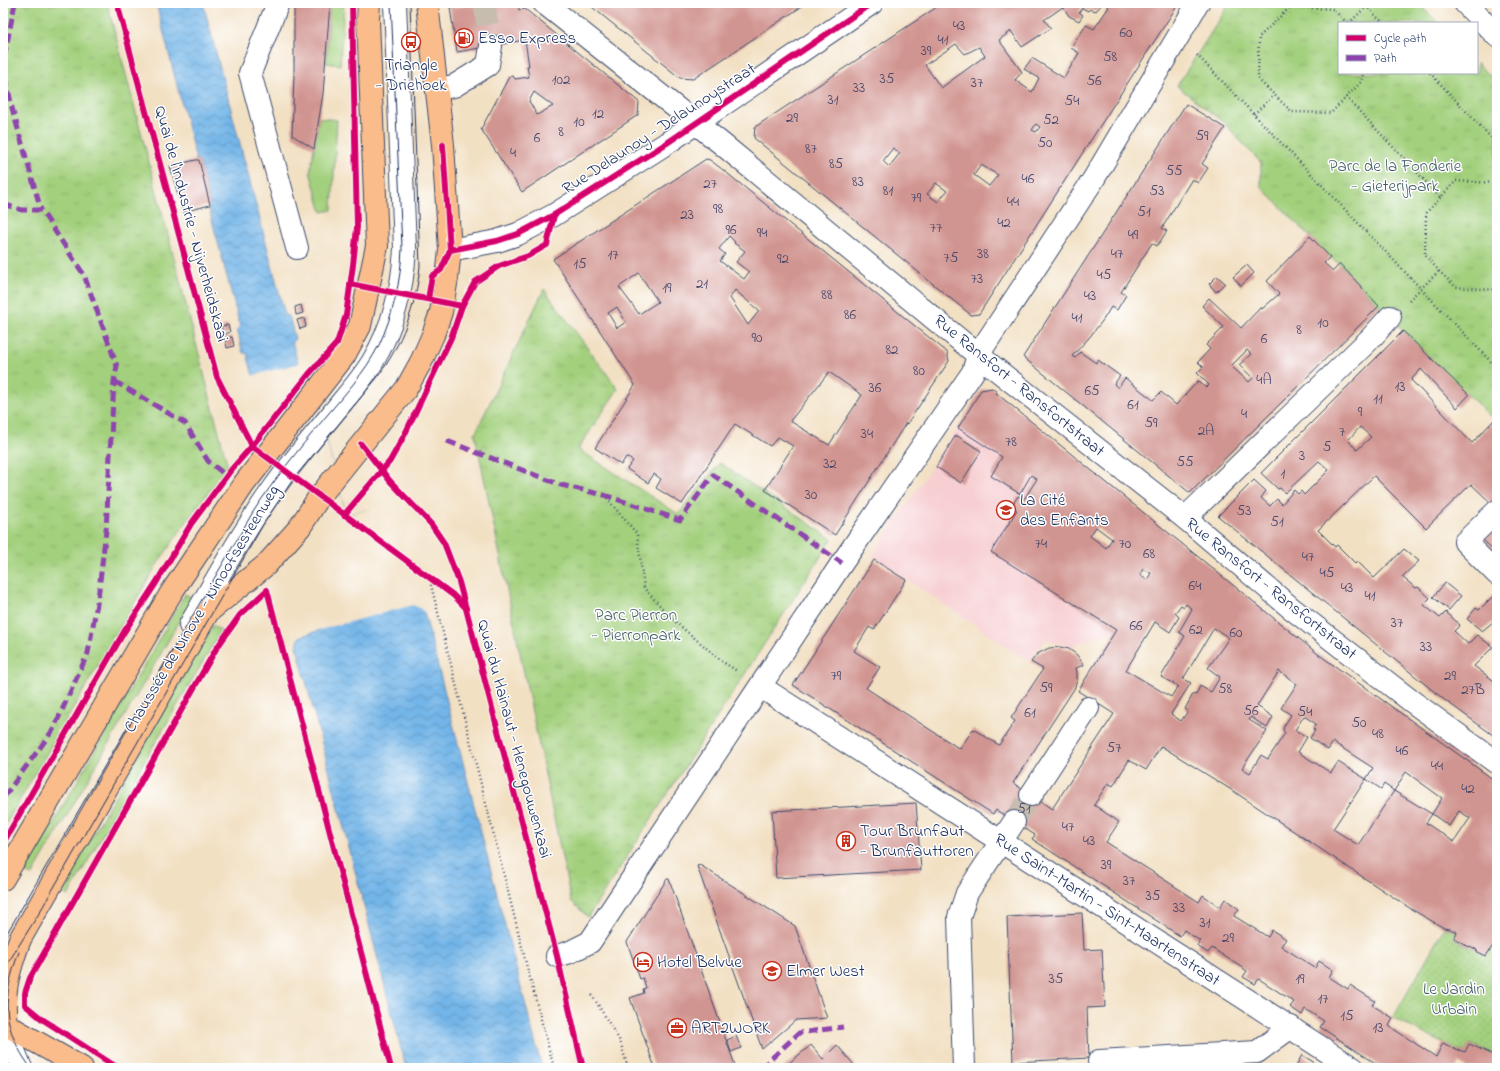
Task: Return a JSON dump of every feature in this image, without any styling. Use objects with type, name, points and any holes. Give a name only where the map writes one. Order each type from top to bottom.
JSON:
[{"type":"main road","name":"Chaussée de Ninove - Ninoofsesteenweg","points":[[3,879],[170,593],[244,484],[344,356],[360,326],[377,246],[368,19],[369,3]]},
{"type":"main road","name":"Chaussée de Ninove - Ninoofsesteenweg","points":[[4,1023],[4,997],[12,961],[20,939],[208,612],[266,565],[300,527],[319,497],[406,389],[421,362],[433,335],[441,312],[450,250],[444,153],[427,3]]},
{"type":"main road","points":[[4,1023],[82,1068]]},
{"type":"street","points":[[278,3],[250,73],[297,248]]},
{"type":"street","name":"Chaussée de Ninove - Ninoofsesteenweg","points":[[3,957],[12,934],[42,881],[254,517],[275,493],[324,430],[372,362],[394,316],[404,264],[405,248],[395,3]]},
{"type":"street","name":"Chaussée de Ninove - Ninoofsesteenweg","points":[[324,430],[375,375],[385,360],[399,335],[408,311],[416,274],[406,3]]},
{"type":"street","name":"Rue Ransfort - Ransfortstraat","points":[[544,3],[696,123],[978,354],[1185,518],[1291,608],[1410,700],[1497,763]]},
{"type":"street","name":"Rue Delaunoy - Delaunoystraat","points":[[450,250],[496,241],[518,234],[554,215],[696,123],[872,3]]},
{"type":"street","points":[[557,956],[570,952],[590,942],[761,687],[842,563],[973,372],[978,354],[1093,180],[1198,3]]},
{"type":"street","points":[[1465,3],[1497,36]]},
{"type":"street","points":[[437,88],[454,86],[488,65],[491,46]]},
{"type":"street","points":[[1185,518],[1390,318]]},
{"type":"street","name":"Chaussée de Ninove - Ninoofsesteenweg","points":[[208,612],[275,493]]},
{"type":"street","points":[[1497,511],[1465,542],[1497,574]]},
{"type":"street","name":"Rue Saint-Martin - Sint-Maartenstraat","points":[[761,687],[1353,1068]]},
{"type":"street","points":[[1031,795],[1088,708]]},
{"type":"street","points":[[964,1068],[959,917],[967,893],[1014,822]]},
{"type":"street","points":[[4,1023],[22,1068]]},
{"type":"street","points":[[1099,1061],[1257,1052],[1291,1027]]},
{"type":"street","points":[[3,1048],[5,1055],[13,1068]]},
{"type":"path","points":[[1363,3],[1382,22]]},
{"type":"path","points":[[1347,22],[1333,9],[1290,6],[1259,37],[1258,80],[1292,112],[1331,113],[1362,81],[1363,74]]},
{"type":"path","points":[[1349,22],[1367,6]]},
{"type":"path","points":[[1179,34],[1497,368]]},
{"type":"path","points":[[1431,74],[1497,144]]},
{"type":"path","points":[[1254,114],[1274,95]]},
{"type":"path","points":[[1346,97],[1441,198]]},
{"type":"path","points":[[1497,183],[1456,181],[1426,213],[1425,248],[1425,255],[1456,287],[1497,289]]},
{"type":"path","points":[[1421,288],[1439,271]]},
{"type":"path","points":[[604,495],[637,534],[644,588],[673,620],[731,667]]},
{"type":"path","points":[[427,576],[441,586]]},
{"type":"path","points":[[427,576],[554,1068]]},
{"type":"path","points":[[592,995],[620,1041],[628,1068]]},
{"type":"shaded area","name":"La Cité des Enfants","points":[[992,388],[997,392],[996,393],[1120,493],[1080,551],[1116,630],[1069,647],[1045,640],[1028,661],[872,556],[958,428],[981,390]]},
{"type":"green space","points":[[3,3],[107,3],[228,467],[187,521],[156,566],[3,829]]},
{"type":"green space","points":[[330,3],[344,3],[340,65],[326,63]]},
{"type":"green space","name":"Parc de la Fonderie - Gieterijpark","points":[[1230,3],[1418,3],[1437,22],[1338,22],[1338,74],[1478,74],[1478,64],[1497,83],[1497,423],[1403,331],[1340,264],[1330,257],[1261,187],[1261,163],[1223,122],[1177,86]]},
{"type":"green space","points":[[319,118],[337,120],[332,210],[322,212],[310,172]]},
{"type":"green space","name":"Parc Pierron - Pierronpark","points":[[544,289],[618,389],[578,449],[678,514],[720,463],[832,539],[588,917],[571,901],[475,434]]},
{"type":"green space","points":[[185,594],[193,598],[32,876],[25,872]]},
{"type":"green space","points":[[213,625],[221,631],[145,760],[68,896],[60,892]]},
{"type":"green space","name":"Le Jardin Urbain","points":[[1444,928],[1457,932],[1454,939],[1469,947],[1470,946],[1486,956],[1494,944],[1497,945],[1497,1046],[1494,1055],[1470,1044],[1465,1052],[1458,1051],[1393,1018]]},
{"type":"water","points":[[156,3],[203,3],[285,315],[289,316],[295,339],[292,342],[298,363],[309,374],[346,515],[371,509],[424,612],[542,1068],[406,1068],[297,647],[299,637],[320,630],[247,353],[243,353],[237,330],[240,326],[208,205],[210,204],[199,160],[196,160]]},
{"type":"pier","points":[[300,363],[308,370],[346,515],[373,508],[426,612],[413,605],[304,634],[299,637],[296,645],[294,646],[297,635],[317,629],[251,376]]},
{"type":"building","points":[[294,3],[330,3],[323,94],[314,149],[292,135]]},
{"type":"building","points":[[480,3],[518,3],[519,10],[525,9],[639,102],[638,115],[522,192],[481,129],[509,77],[513,76],[515,79],[529,77],[525,40],[457,52],[450,8]],"holes":[[[534,92],[553,106],[537,115],[529,101]]]},
{"type":"building","points":[[587,3],[807,3],[693,79],[680,78]]},
{"type":"building","points":[[943,3],[1103,3],[1179,3],[979,314],[971,315],[754,138],[755,127]],"holes":[[[1103,3],[1109,7],[1094,29],[1086,25],[1071,48],[1079,53],[1064,78],[1032,58],[1024,69],[1039,78],[1032,92],[1015,80],[1022,72],[999,40],[1011,31],[1022,47],[1051,28],[1044,20],[1063,7],[1069,16],[1079,21],[1083,15],[1079,12],[1082,8],[1088,11],[1090,9],[1096,11]],[[956,44],[965,54],[979,47],[985,56],[941,88],[925,65]],[[1036,124],[1040,127],[1036,132],[1032,130]],[[893,148],[900,153],[889,167],[883,161]],[[981,165],[998,175],[989,186],[974,175]],[[936,183],[947,191],[938,202],[927,194]]]},
{"type":"building","points":[[1186,104],[1225,128],[1202,164],[1208,168],[1198,183],[1192,179],[1162,228],[1167,231],[1157,246],[1152,243],[1121,292],[1126,295],[1117,310],[1111,307],[1088,339],[1072,356],[1075,358],[1080,352],[1096,363],[1098,360],[1120,376],[1114,384],[1118,388],[1125,378],[1153,400],[1161,392],[1176,405],[1198,381],[1206,388],[1209,385],[1197,373],[1203,367],[1198,362],[1210,349],[1206,345],[1224,327],[1202,306],[1209,298],[1241,328],[1261,307],[1262,309],[1279,294],[1267,281],[1310,236],[1330,257],[1324,263],[1333,271],[1340,264],[1379,306],[1190,493],[1023,357]],"holes":[[[1247,350],[1251,354],[1239,365],[1253,378],[1249,382],[1231,366]]]},
{"type":"building","points":[[706,159],[710,160],[947,352],[949,361],[907,424],[906,423],[835,535],[765,490],[793,446],[778,437],[770,446],[735,424],[682,504],[656,488],[661,479],[654,474],[648,483],[627,469],[633,461],[626,457],[621,465],[595,448],[635,385],[553,259]],"holes":[[[729,236],[735,242],[734,243],[745,251],[736,262],[749,272],[744,279],[720,261],[725,254],[719,249]],[[639,273],[658,302],[639,314],[619,287]],[[735,290],[759,311],[748,325],[730,298]],[[617,307],[626,322],[617,328],[608,313]],[[829,372],[862,395],[829,445],[790,421]]]},
{"type":"building","points":[[199,160],[210,205],[183,212],[170,166]]},
{"type":"building","points":[[1247,265],[1254,273],[1241,286],[1233,277]]},
{"type":"building","points":[[1217,276],[1225,283],[1216,292],[1209,284]]},
{"type":"building","points":[[301,305],[303,313],[296,315],[295,307]]},
{"type":"building","points":[[304,318],[306,327],[300,329],[297,320]]},
{"type":"building","points":[[228,325],[230,332],[224,335],[221,326]]},
{"type":"building","points":[[1403,331],[1469,395],[1457,408],[1421,369],[1411,380],[1472,443],[1494,420],[1497,423],[1497,497],[1491,503],[1471,484],[1426,528],[1374,476],[1318,530],[1335,547],[1337,545],[1355,563],[1357,561],[1374,578],[1404,549],[1419,561],[1402,577],[1416,588],[1418,587],[1430,598],[1424,604],[1425,606],[1440,618],[1446,612],[1460,625],[1454,631],[1468,644],[1477,635],[1493,647],[1474,666],[1497,683],[1497,738],[1442,698],[1218,516],[1254,480],[1266,491],[1261,498],[1270,506],[1277,499],[1282,504],[1294,490],[1298,494],[1301,491],[1304,495],[1329,470],[1319,461],[1285,493],[1280,488],[1278,489],[1261,473]],"holes":[[[1360,427],[1371,437],[1357,450],[1348,440]]]},
{"type":"building","points":[[232,337],[234,346],[227,348],[225,338]]},
{"type":"building","points":[[992,388],[997,392],[996,393],[1318,654],[1497,782],[1497,945],[1494,944],[1486,956],[1470,946],[1469,947],[1454,938],[1457,932],[1444,928],[1411,909],[1230,789],[1161,746],[1146,770],[1129,760],[1113,786],[1108,783],[1094,805],[1119,822],[1106,842],[1199,902],[1203,895],[1220,907],[1225,899],[1239,909],[1234,916],[1268,937],[1272,930],[1286,939],[1281,946],[1315,968],[1319,961],[1333,970],[1329,977],[1348,989],[1350,985],[1375,1001],[1372,1005],[1393,1018],[1389,1026],[1436,1057],[1443,1043],[1458,1051],[1465,1052],[1469,1044],[1494,1055],[1497,1047],[1497,1068],[1467,1068],[1459,1063],[1456,1068],[1383,1068],[1320,1027],[1324,1021],[1305,1009],[1302,1015],[1290,1007],[1294,1002],[1259,979],[1255,984],[1243,977],[1247,971],[1212,948],[1208,953],[1197,946],[1200,941],[1184,930],[1180,936],[1032,839],[1035,835],[996,810],[993,814],[793,685],[874,560],[906,580],[874,630],[869,627],[854,651],[880,667],[866,688],[960,749],[973,729],[999,745],[1015,721],[1011,718],[1043,669],[1031,662],[1037,654],[1049,648],[1060,647],[1069,649],[1077,655],[1084,665],[1076,668],[1077,681],[1074,689],[1013,783],[1052,809],[1114,714],[1078,691],[1116,630],[991,552],[1017,510],[1011,507],[1018,496],[1024,499],[1037,479],[1031,475],[1020,494],[991,476],[1002,457],[958,428],[981,390]],"holes":[[[1096,527],[1112,539],[1106,548],[1090,536]],[[1143,569],[1151,573],[1147,580],[1140,575]],[[1186,604],[1192,609],[1179,632],[1185,636],[1161,677],[1178,686],[1171,697],[1126,670],[1155,622],[1170,632],[1179,617],[1175,613],[1181,605],[1184,607]],[[1214,628],[1229,638],[1208,668],[1220,677],[1211,692],[1200,686],[1196,695],[1193,694],[1185,709],[1188,711],[1181,721],[1171,714],[1191,683],[1183,679]],[[1279,671],[1297,684],[1281,708],[1291,715],[1284,726],[1283,730],[1285,733],[1268,759],[1261,755],[1250,773],[1242,768],[1267,731],[1249,720],[1251,717],[1267,728],[1273,717],[1257,706]],[[1304,716],[1316,724],[1313,729],[1315,730],[1310,738],[1328,750],[1333,742],[1373,768],[1366,779],[1338,762],[1331,773],[1298,752],[1307,737],[1295,730]],[[1406,772],[1442,798],[1432,814],[1394,791]],[[1366,779],[1381,789],[1384,784],[1394,791],[1358,845],[1333,829]],[[1459,811],[1470,818],[1454,842],[1426,823],[1432,814],[1449,826]]]},
{"type":"building","points":[[956,435],[981,451],[961,483],[936,467]]},
{"type":"building","points":[[1497,527],[1497,553],[1483,540]]},
{"type":"building","points":[[1445,583],[1461,596],[1449,610],[1433,597]]},
{"type":"building","points":[[1497,592],[1497,625],[1493,622],[1482,631],[1467,619],[1476,608],[1479,610]]},
{"type":"building","name":"Tour Brunfaut - Brunfauttoren","points":[[916,803],[921,870],[776,878],[772,811]]},
{"type":"building","name":"Elmer West","points":[[700,865],[795,926],[827,1018],[796,1020],[762,1049],[697,866]]},
{"type":"building","points":[[667,879],[669,879],[736,1068],[655,1068],[630,998],[644,993],[643,989],[646,988],[643,978],[640,979],[627,942]]},
{"type":"building","points":[[1082,913],[1084,950],[1102,949],[1105,1007],[1087,1008],[1089,1058],[1013,1062],[1007,917]]},
{"type":"building","points":[[736,1036],[741,1048],[731,1052],[727,1040]]},
{"type":"building","points":[[811,1045],[823,1059],[837,1045],[855,1066],[853,1068],[783,1068]]},
{"type":"building","points":[[1302,1055],[1323,1068],[1295,1068]]},
{"type":"tunnel","points":[[484,3],[491,46]]},
{"type":"tunnel","points":[[1014,822],[1031,795]]},
{"type":"tram line","points":[[3,940],[253,512],[295,454],[360,375],[379,345],[384,334],[398,285],[402,248],[391,3]]},
{"type":"tram line","points":[[3,968],[6,966],[38,915],[264,523],[294,478],[377,378],[394,352],[401,338],[415,296],[420,266],[410,3]]},
{"type":"tram line","points":[[19,952],[9,983],[7,1012],[14,1039],[31,1068]]},
{"type":"tram line","points":[[3,1061],[15,1068]]},
{"type":"marked path","points":[[15,3],[3,63],[12,108],[41,210]]},
{"type":"marked path","points":[[3,204],[22,210],[41,210],[84,275],[117,366],[114,381],[106,530],[98,598],[88,653],[53,730],[3,798]]},
{"type":"marked path","points":[[114,381],[185,423],[208,461],[229,478]]},
{"type":"marked path","points":[[447,441],[561,485],[604,495],[680,520],[713,475],[842,563]]},
{"type":"marked path","points":[[761,1068],[799,1033],[843,1027]]},
{"type":"cycle path","name":"Quai de l'Industrie - Nijverheidskaai","points":[[117,3],[217,377],[252,446],[453,595],[466,608]]},
{"type":"cycle path","points":[[3,843],[124,632],[156,583],[191,524],[231,470],[309,374],[337,343],[346,315],[357,227],[352,3]]},
{"type":"cycle path","points":[[450,250],[497,241],[518,234],[554,215],[667,143],[872,3]]},
{"type":"cycle path","points":[[428,299],[432,276],[441,270],[450,250],[443,145]]},
{"type":"cycle path","points":[[344,515],[390,461],[405,434],[451,338],[462,306],[475,282],[499,266],[528,256],[547,245],[554,215]]},
{"type":"cycle path","points":[[350,284],[462,306]]},
{"type":"cycle path","name":"Quai du Hainaut - Henegouwenkaai","points":[[361,444],[390,481],[431,524],[444,543],[459,582],[557,956],[583,1068]]},
{"type":"cycle path","points":[[118,1068],[42,1019],[25,1005],[25,993],[30,978],[216,649],[240,615],[267,590],[391,1068]]},
{"type":"place","name":"Esso Express","points":[[464,38]]},
{"type":"place","name":"Triangle - Driehoek","points":[[411,42]]},
{"type":"place","name":"La Cité des Enfants","points":[[1006,510]]},
{"type":"place","name":"Tour Brunfaut - Brunfauttoren","points":[[846,841]]},
{"type":"place","name":"Hotel Belvue","points":[[643,962]]},
{"type":"place","name":"Elmer West","points":[[772,971]]},
{"type":"place","name":"ART2WORK","points":[[677,1028]]}]
